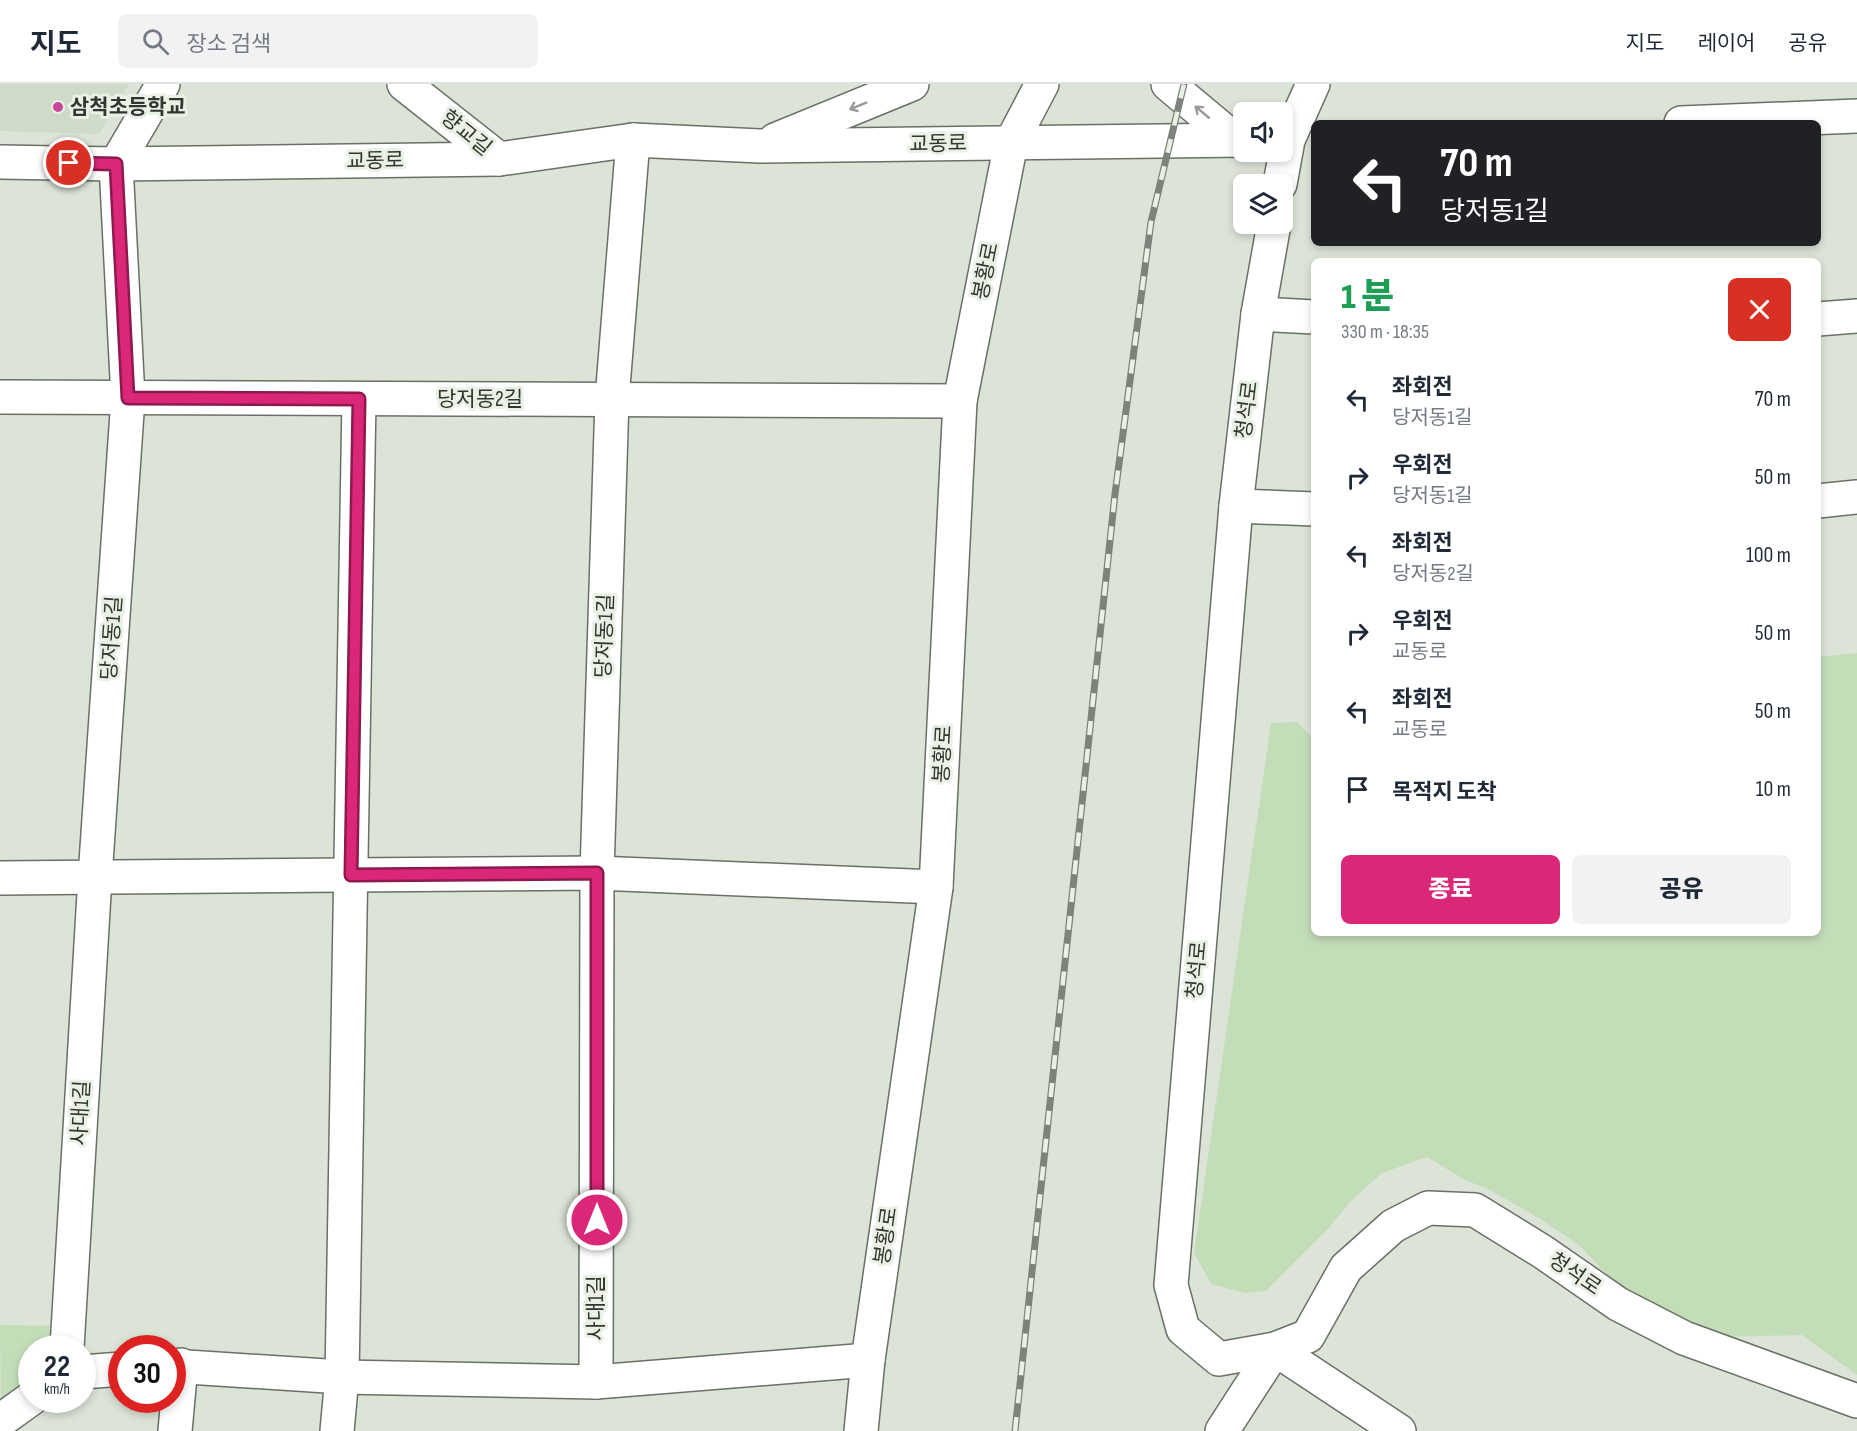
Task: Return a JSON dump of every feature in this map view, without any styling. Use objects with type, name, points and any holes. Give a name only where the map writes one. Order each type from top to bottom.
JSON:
[{"type":"street","points":[[128,398],[116,164],[163,84]]},
{"type":"street","name":"향교길","points":[[404,84],[499,159]]},
{"type":"street","points":[[760,146],[912,84]]},
{"type":"street","name":"봉황로","points":[[861,1431],[868,1359],[936,887],[960,401],[1011,143],[1042,84]]},
{"type":"street","points":[[1168,84],[1233,135]]},
{"type":"street","points":[[1283,174],[1313,84]]},
{"type":"street","points":[[1756,120],[1857,116]]},
{"type":"street","points":[[612,399],[633,140]]},
{"type":"street","name":"교동로","points":[[0,162],[116,164],[499,159],[633,140],[760,146],[1233,140]]},
{"type":"street","name":"청석로","points":[[1272,234],[1258,314],[1236,506],[1171,1285],[1183,1329],[1219,1359],[1275,1350],[1308,1336],[1346,1268],[1393,1226],[1428,1208],[1475,1210],[1543,1252],[1618,1304],[1674,1333],[1857,1401]]},
{"type":"street","points":[[1258,314],[1311,317]]},
{"type":"street","points":[[1821,319],[1857,316]]},
{"type":"street","name":"당저동2길","points":[[0,397],[960,401]]},
{"type":"street","name":"당저동1길","points":[[95,878],[128,398]]},
{"type":"street","points":[[337,1431],[342,1377],[359,399]]},
{"type":"street","name":"당저동1길","points":[[597,873],[612,399]]},
{"type":"street","points":[[1821,501],[1857,497]]},
{"type":"street","points":[[1236,506],[1311,509]]},
{"type":"street","points":[[0,878],[597,873],[936,887]]},
{"type":"street","name":"사대1길","points":[[596,1382],[597,873]]},
{"type":"street","name":"사대1길","points":[[68,1335],[95,878]]},
{"type":"street","points":[[1222,1431],[1275,1350],[1399,1431]]},
{"type":"street","points":[[186,1366],[342,1377],[596,1382],[868,1359]]},
{"type":"street","points":[[0,1421],[18,1408]]},
{"type":"street","points":[[175,1431],[176,1413]]},
{"type":"shaded area","name":"삼척초등학교","points":[[0,84],[129,84],[99,134],[0,131]]},
{"type":"green space","points":[[1857,653],[1857,1375],[1802,1335],[1726,1337],[1695,1334],[1614,1282],[1579,1245],[1537,1217],[1488,1189],[1465,1180],[1427,1157],[1382,1173],[1351,1201],[1327,1230],[1266,1291],[1245,1293],[1211,1284],[1194,1253],[1271,723],[1297,722],[1311,736],[1311,936],[1821,936],[1821,657]]},
{"type":"green space","points":[[0,1325],[66,1326],[66,1335],[18,1335],[18,1413],[32,1413],[1,1431]]},
{"type":"railway","points":[[1015,1431],[1115,494],[1151,222],[1184,84]]},
{"type":"place","name":"삼척초등학교","points":[[58,107]]},
{"type":"route","points":[[69,163],[116,164],[128,398],[359,399],[351,875],[597,873],[597,1220]]}]
